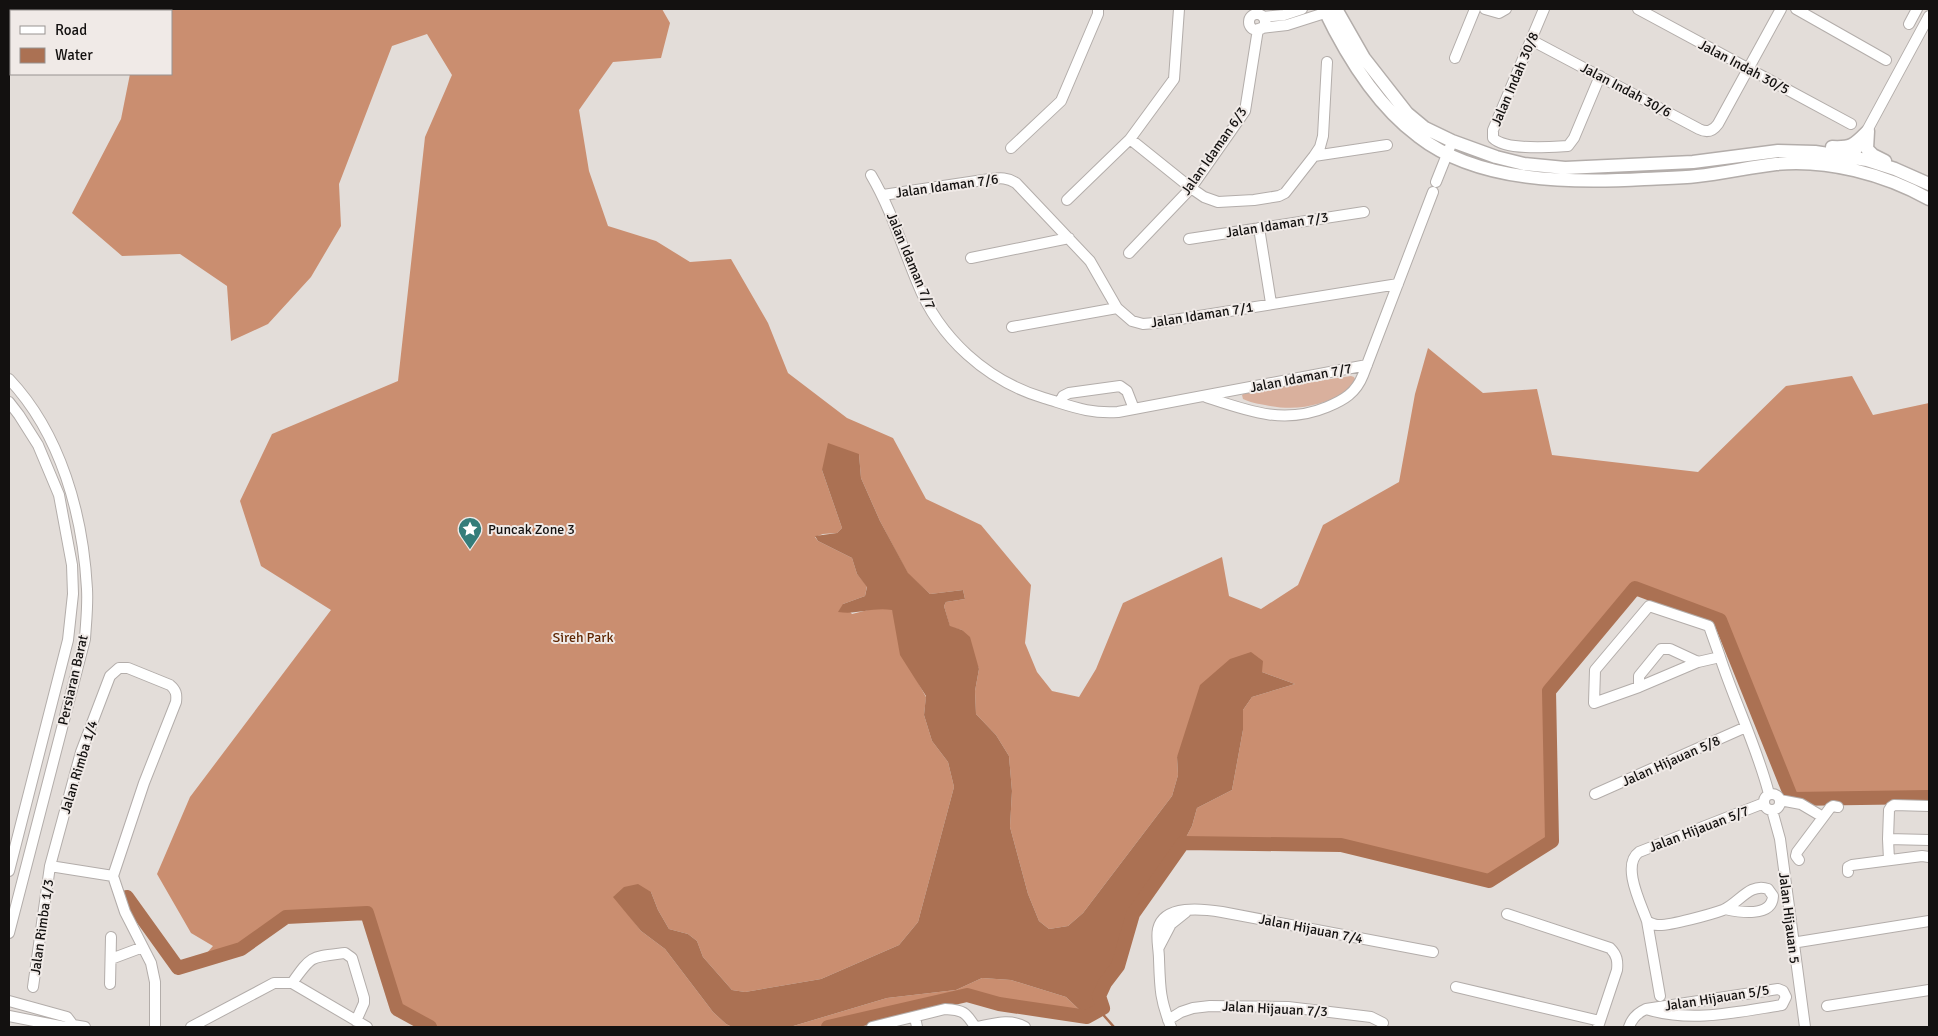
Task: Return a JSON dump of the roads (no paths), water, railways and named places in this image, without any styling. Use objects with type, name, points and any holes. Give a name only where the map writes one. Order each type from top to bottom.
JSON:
[{"type":"main road","points":[[1331,10],[1364,58],[1406,113],[1425,128],[1452,141],[1496,157],[1524,164],[1565,168],[1693,162],[1803,146],[1846,148],[1853,146],[1868,131]]},
{"type":"main road","points":[[1331,10],[1335,31],[1354,64],[1377,95],[1402,123],[1419,137],[1448,154],[1492,170],[1566,181],[1697,176],[1778,164],[1814,165],[1847,169],[1890,181],[1929,199]]},
{"type":"main road","points":[[1868,131],[1868,149],[1873,154],[1925,182]]},
{"type":"main road","points":[[1778,151],[1816,152],[1853,157],[1895,169],[1925,182]]},
{"type":"street","points":[[1011,148],[1060,101],[1098,14],[1098,9]]},
{"type":"street","points":[[1067,200],[1130,140],[1174,79],[1179,9]]},
{"type":"street","points":[[1258,13],[1284,15],[1302,9]]},
{"type":"street","points":[[1455,58],[1475,9]]},
{"type":"street","points":[[1485,9],[1496,13],[1502,13],[1506,9]]},
{"type":"street","name":"Jalan Indah 30/8","points":[[1544,9],[1492,134],[1496,141],[1534,147],[1568,146],[1572,143],[1600,76]]},
{"type":"street","name":"Jalan Indah 30/5","points":[[1638,9],[1851,124]]},
{"type":"street","points":[[1749,69],[1781,9]]},
{"type":"street","points":[[1796,9],[1901,68]]},
{"type":"street","points":[[1909,24],[1917,9]]},
{"type":"street","points":[[1259,29],[1287,25],[1331,10]]},
{"type":"street","name":"Jalan Idaman 6/3","points":[[1129,253],[1191,188],[1246,108],[1259,29],[1253,28],[1249,23],[1252,16],[1258,13]]},
{"type":"street","points":[[1847,169],[1929,16]]},
{"type":"street","name":"Jalan Indah 30/6","points":[[1531,40],[1703,132],[1712,130],[1718,124],[1749,69]]},
{"type":"street","points":[[1130,140],[1204,197],[1218,202],[1254,200],[1279,196],[1290,187],[1320,147],[1323,136],[1327,62]]},
{"type":"street","name":"Jalan Idaman 7/7","points":[[1205,397],[1238,408],[1285,416],[1299,416],[1322,409],[1343,400],[1353,393],[1360,384],[1452,141]]},
{"type":"street","points":[[1314,156],[1387,145]]},
{"type":"street","name":"Jalan Idaman 7/7","points":[[871,175],[883,195],[917,282],[933,315],[945,332],[965,353],[1000,380],[1031,394],[1082,410],[1101,413],[1205,397],[1367,365]]},
{"type":"street","name":"Jalan Idaman 7/6","points":[[883,195],[996,178],[1012,180]]},
{"type":"street","name":"Jalan Idaman 7/1","points":[[1012,180],[1095,267],[1116,308],[1128,319],[1143,324],[1398,284]]},
{"type":"street","name":"Jalan Idaman 7/3","points":[[1189,239],[1364,212]]},
{"type":"street","points":[[1259,228],[1271,303]]},
{"type":"street","points":[[971,258],[1069,238]]},
{"type":"street","points":[[1012,326],[1116,308]]},
{"type":"street","name":"Persiaran Barat","points":[[9,380],[31,407],[62,466],[80,528],[87,592],[85,639],[9,933]]},
{"type":"street","points":[[1060,402],[1063,396],[1069,393],[1120,386],[1127,391],[1134,409]]},
{"type":"street","points":[[1238,390],[1238,408]]},
{"type":"street","name":"Persiaran Barat","points":[[9,402],[19,414],[38,445],[59,495],[72,565],[73,594],[68,640],[9,871]]},
{"type":"street","points":[[1720,658],[1698,662],[1638,688],[1594,703],[1595,670],[1649,606],[1709,626],[1762,766],[1769,794]]},
{"type":"street","points":[[1638,688],[1638,676],[1661,649],[1670,649],[1698,662]]},
{"type":"street","name":"Jalan Rimba 1/4","points":[[50,866],[81,752],[110,676],[119,668],[128,668],[170,685],[177,695],[144,784],[114,876]]},
{"type":"street","name":"Jalan Hijauan 5/8","points":[[1595,794],[1746,727]]},
{"type":"street","points":[[1780,800],[1780,806],[1772,810],[1766,808],[1764,803],[1765,797],[1769,794],[1775,794],[1780,800],[1801,804],[1823,816]]},
{"type":"street","name":"Jalan Hijauan 5/7","points":[[1660,996],[1647,921],[1630,868],[1635,855],[1764,803]]},
{"type":"street","points":[[1799,860],[1796,856],[1797,852],[1823,816],[1831,806],[1838,807]]},
{"type":"street","points":[[1888,860],[1890,806],[1929,806]]},
{"type":"street","name":"Jalan Hijauan 5","points":[[1772,810],[1780,839],[1804,1027]]},
{"type":"street","points":[[1888,838],[1929,840]]},
{"type":"street","points":[[1848,872],[1848,867],[1852,865],[1922,856],[1929,857]]},
{"type":"street","points":[[50,866],[114,876],[124,912],[151,963],[155,982],[155,1027]]},
{"type":"street","name":"Jalan Rimba 1/3","points":[[33,987],[50,866]]},
{"type":"street","name":"Jalan Hijauan 7/4","points":[[1169,1023],[1160,993],[1157,931],[1160,924],[1170,914],[1203,909],[1433,952]]},
{"type":"street","points":[[1647,921],[1656,925],[1662,925],[1725,909]]},
{"type":"street","points":[[1456,986],[1599,1024],[1617,970],[1618,963],[1615,954],[1610,948],[1507,914]]},
{"type":"street","points":[[1792,943],[1929,921]]},
{"type":"street","points":[[110,937],[110,984]]},
{"type":"street","points":[[111,959],[144,947]]},
{"type":"street","points":[[191,1027],[274,982],[292,983],[361,1025],[364,998],[352,958],[345,953],[314,956],[292,983]]},
{"type":"street","name":"Jalan Hijauan 5/5","points":[[1629,1027],[1632,1019],[1639,1012],[1646,1010],[1778,989],[1783,991],[1786,997],[1782,1005],[1704,1016],[1664,1015],[1646,1010]]},
{"type":"street","points":[[1827,1006],[1929,990]]},
{"type":"street","points":[[9,995],[13,1003],[67,1017],[73,1025]]},
{"type":"street","points":[[1730,996],[1733,1013]]},
{"type":"street","points":[[1703,1000],[1704,1016]]},
{"type":"street","name":"Jalan Hijauan 7/3","points":[[1169,1023],[1181,1012],[1210,1006],[1288,1008],[1371,1016],[1384,1023]]},
{"type":"street","points":[[872,1027],[945,1009],[957,1010],[968,1014],[976,1027],[1006,1022],[1018,1023],[1025,1027]]},
{"type":"street","points":[[10,1017],[65,1027],[73,1025],[85,1027]]},
{"type":"street","points":[[915,1017],[918,1027]]},
{"type":"water","points":[[828,443],[859,454],[861,478],[880,521],[908,573],[930,594],[963,590],[965,599],[946,602],[944,606],[950,626],[962,630],[970,637],[979,669],[975,691],[976,714],[996,735],[1009,756],[1012,791],[1010,827],[1028,894],[1039,921],[1049,929],[1068,926],[1083,913],[1172,796],[1178,775],[1177,757],[1200,685],[1230,659],[1251,652],[1263,661],[1262,672],[1295,684],[1252,697],[1243,710],[1243,730],[1232,790],[1197,808],[1192,826],[1183,843],[1133,914],[1118,966],[1105,983],[1099,996],[1103,1008],[1087,1017],[1066,997],[1011,980],[982,978],[956,990],[887,998],[790,1027],[732,1027],[713,1012],[665,949],[641,931],[613,897],[624,887],[638,884],[651,892],[658,910],[669,929],[688,934],[697,941],[703,957],[732,990],[745,992],[821,979],[899,945],[918,922],[954,787],[948,762],[932,741],[924,715],[926,696],[900,655],[892,610],[878,609],[852,613],[838,612],[843,604],[865,596],[867,587],[857,574],[852,558],[818,541],[815,536],[837,533],[842,528],[822,470]]},
{"type":"waterway","points":[[828,1027],[967,995],[999,1004],[1087,1017],[1103,1008],[1099,996],[1105,983],[1118,966],[1133,914],[1183,843],[1341,845],[1489,881],[1552,841],[1549,691],[1635,588],[1720,620],[1792,799],[1929,797]]},
{"type":"waterway","points":[[127,897],[178,968],[241,949],[286,917],[367,913],[397,1009],[430,1027]]},
{"type":"waterway","points":[[1099,1010],[1114,1027]]},
{"type":"place","name":"Puncak Zone 3","points":[[470,550]]},
{"type":"park label","name":"Sireh Park","points":[[583,637]]}]
